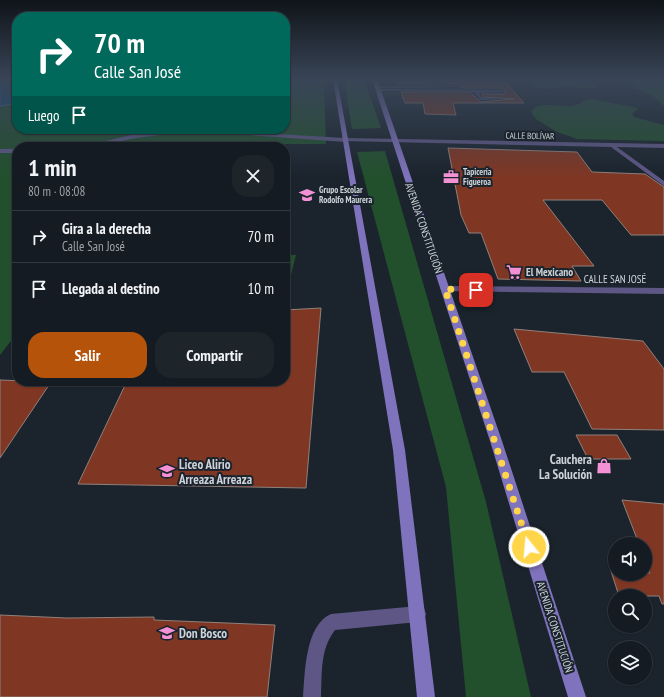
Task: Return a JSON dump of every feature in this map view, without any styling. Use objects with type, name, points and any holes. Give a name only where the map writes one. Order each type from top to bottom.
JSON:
[{"type":"main road","points":[[341,112],[399,450],[426,697]]},
{"type":"main road","name":"AVENIDA CONSTITUCIÓN","points":[[385,112],[496,442],[577,697]]},
{"type":"street","name":"CALLE BOLÍVAR","points":[[107,142],[155,134]]},
{"type":"street","name":"CALLE BOLÍVAR","points":[[254,134],[395,142],[664,146]]},
{"type":"street","points":[[613,146],[664,184]]},
{"type":"street","points":[[0,151],[12,151]]},
{"type":"street","name":"CALLE SAN JOSÉ","points":[[445,289],[664,291]]},
{"type":"street","points":[[312,697],[314,662],[319,639],[324,629],[331,622],[418,614]]},
{"type":"green space","points":[[0,112],[12,112],[12,134],[290,134],[290,112],[325,112],[326,144],[290,144],[290,142],[12,142],[12,339],[0,355]]},
{"type":"green space","points":[[349,112],[375,112],[381,128],[352,129]]},
{"type":"green space","points":[[531,112],[634,112],[632,114],[634,117],[664,125],[664,141],[577,139],[555,131],[536,119]]},
{"type":"green space","points":[[385,151],[486,502],[531,697],[466,697],[446,487],[357,152]]},
{"type":"green space","points":[[290,255],[296,255],[291,275]]},
{"type":"building","points":[[425,112],[455,112],[456,115],[425,114]]},
{"type":"building","points":[[448,148],[577,152],[592,172],[645,174],[664,187],[664,235],[631,235],[602,200],[543,200],[594,266],[572,266],[581,281],[498,279],[481,233],[469,233],[461,215]]},
{"type":"building","points":[[321,308],[306,488],[78,484],[125,386],[290,386],[290,310]]},
{"type":"building","points":[[514,329],[643,341],[664,369],[664,430],[592,429],[564,372],[532,372]]},
{"type":"building","points":[[0,380],[12,380],[12,386],[48,386],[0,458]]},
{"type":"building","points":[[576,435],[617,435],[631,459],[588,459]]},
{"type":"building","points":[[622,500],[664,504],[664,604],[662,604],[659,596],[652,596],[652,589],[617,589],[614,581],[652,581],[652,537],[636,537]]},
{"type":"building","points":[[0,615],[67,618],[154,617],[154,620],[275,625],[267,697],[0,697]]},
{"type":"place","name":"Tapicería Figueroa","points":[[451,177]]},
{"type":"place","name":"Grupo Escolar Rodolfo Maurera","points":[[307,195]]},
{"type":"place","name":"El Mexicano","points":[[514,272]]},
{"type":"place","name":"Cauchera La Solución","points":[[604,466]]},
{"type":"place","name":"Liceo Alirio Arreaza Arreaza","points":[[167,471]]},
{"type":"place","name":"Don Bosco","points":[[167,633]]},
{"type":"route","points":[[476,290],[445,289],[529,547]]}]
